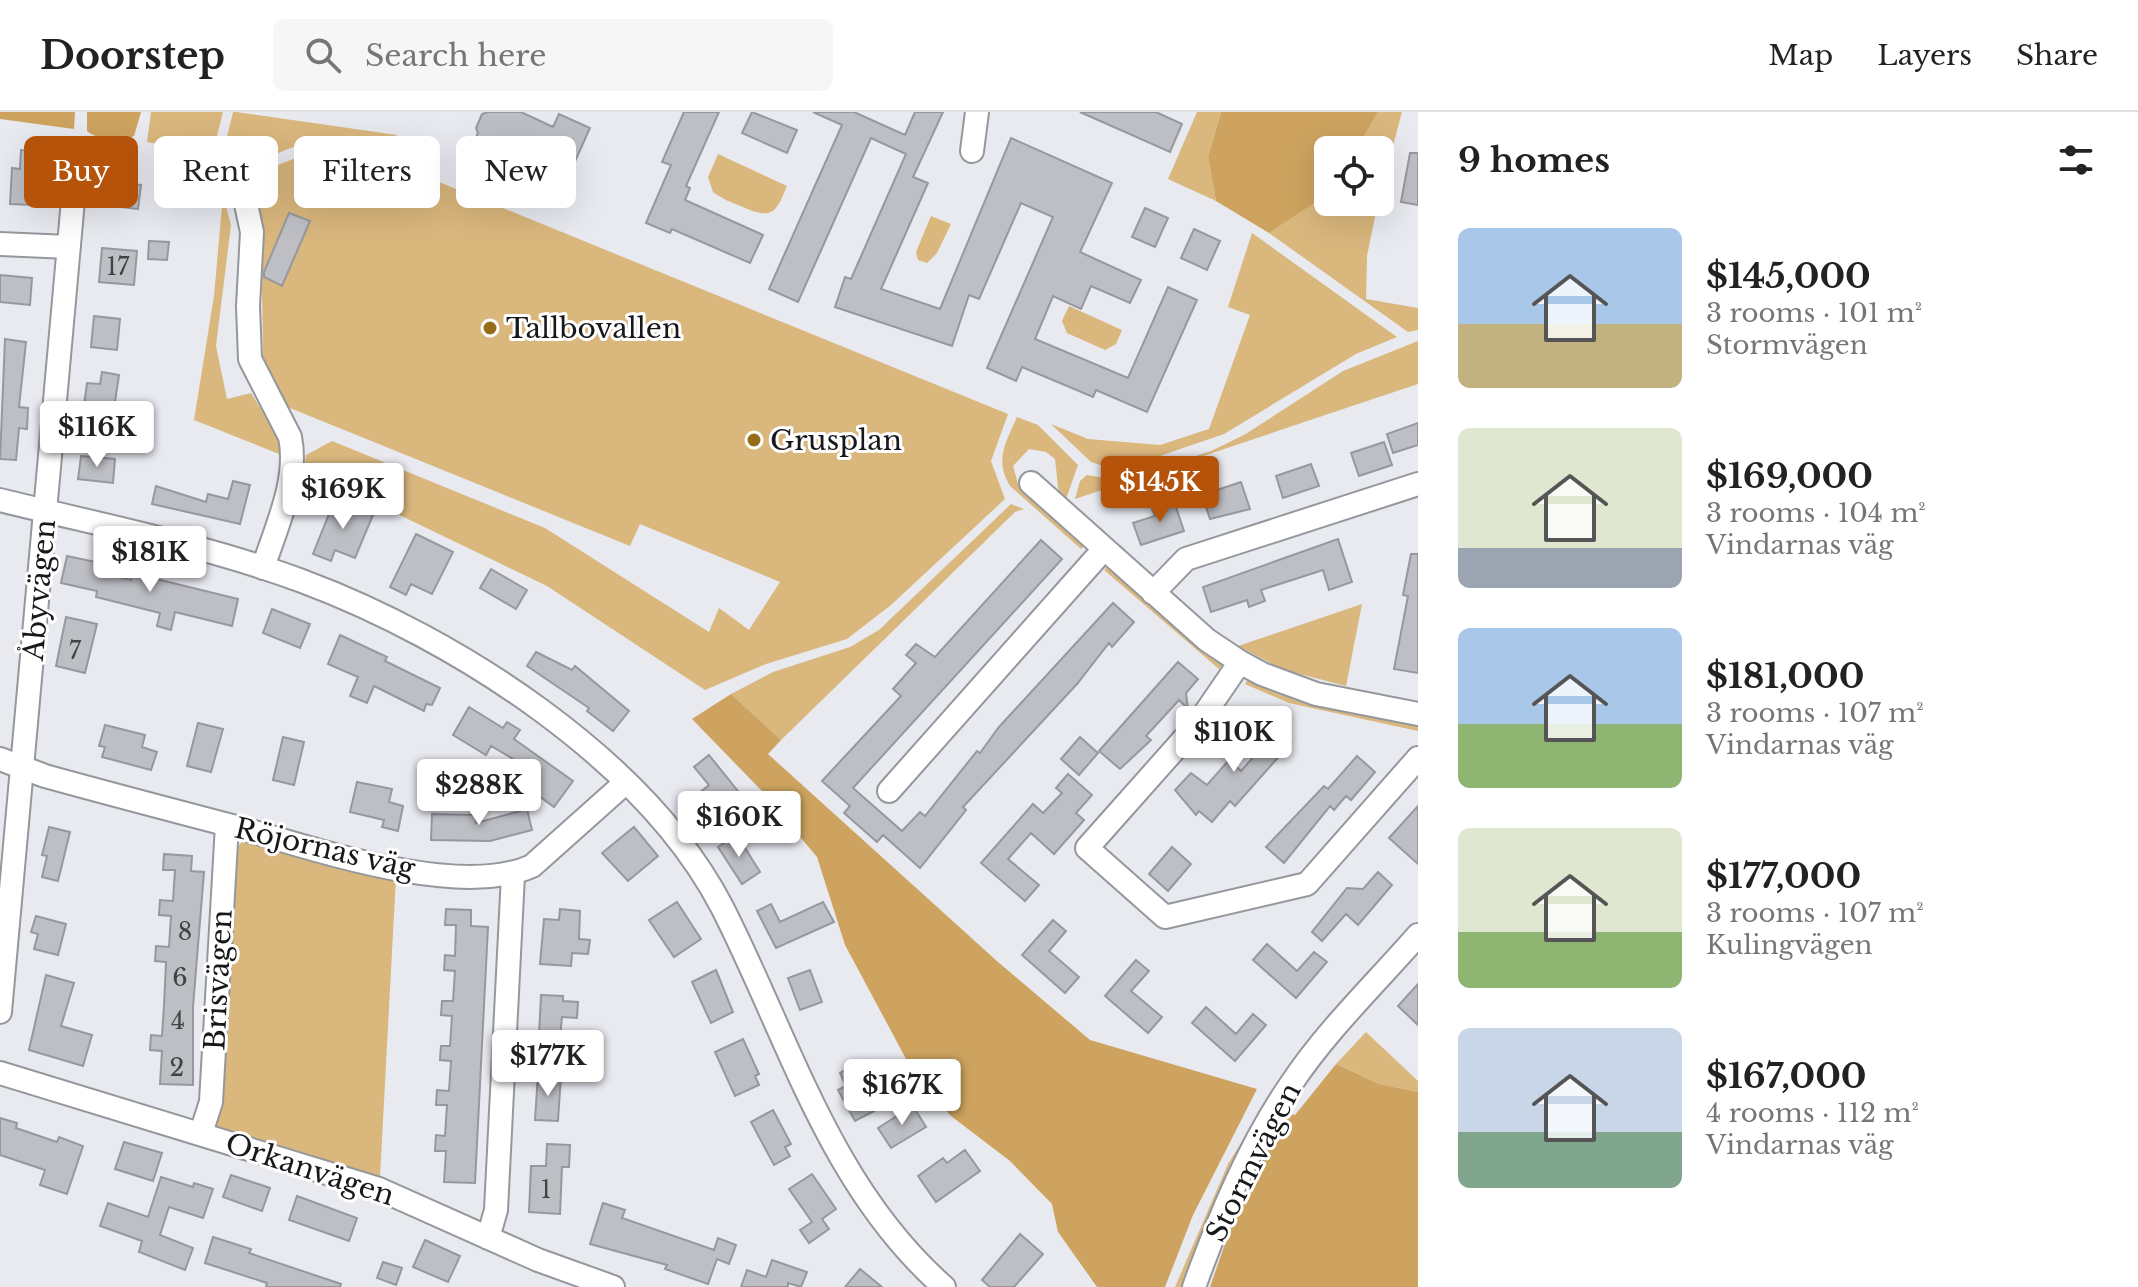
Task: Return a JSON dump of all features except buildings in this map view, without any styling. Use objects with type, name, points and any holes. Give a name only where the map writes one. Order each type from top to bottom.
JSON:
[{"type":"street","points":[[972,151],[977,112]]},
{"type":"street","name":"Åbyvägen","points":[[0,1012],[72,208]]},
{"type":"street","points":[[247,208],[252,232],[248,306],[250,359],[290,437],[293,450],[293,471],[263,568]]},
{"type":"street","points":[[0,244],[69,247]]},
{"type":"street","points":[[1031,483],[1207,640],[1240,662],[1316,694],[1418,714]]},
{"type":"street","points":[[1153,593],[1186,559],[1418,484]]},
{"type":"street","points":[[0,500],[263,568],[338,596],[446,649],[561,726],[625,783],[676,840],[720,904],[823,1127],[865,1194],[932,1283]]},
{"type":"street","points":[[889,791],[1104,549]]},
{"type":"street","points":[[1240,662],[1199,722],[1087,848],[1165,917],[1307,884],[1418,758]]},
{"type":"street","name":"Röjornas väg","points":[[0,759],[227,825],[399,869],[458,875],[513,875],[547,856],[625,783]]},
{"type":"street","name":"Brisvägen","points":[[201,1133],[211,1102],[227,825]]},
{"type":"street","points":[[488,1238],[496,1210],[513,875]]},
{"type":"street","name":"Stormvägen","points":[[1194,1287],[1229,1201],[1279,1102],[1304,1065],[1418,935]]},
{"type":"street","name":"Orkanvägen","points":[[0,1073],[379,1189],[488,1238],[613,1287]]},
{"type":"shaded area","points":[[0,112],[75,112],[74,129],[0,119]]},
{"type":"shaded area","points":[[87,112],[141,112],[134,136],[95,136],[87,131]]},
{"type":"shaded area","points":[[151,112],[223,112],[217,136],[154,136],[154,143],[147,142]]},
{"type":"shaded area","points":[[233,112],[397,135],[294,136],[294,147],[278,153],[278,136],[227,136]]},
{"type":"shaded area","points":[[1197,112],[1221,112],[1208,157],[1216,201],[1168,179]]},
{"type":"shaded area","points":[[1221,112],[1378,112],[1364,136],[1314,136],[1314,203],[1269,233],[1216,201],[1208,157]]},
{"type":"shaded area","points":[[1378,112],[1402,112],[1394,142],[1394,136],[1364,136]]},
{"type":"shaded area","points":[[718,154],[787,186],[772,212],[753,211],[713,192],[708,177]]},
{"type":"shaded area","points":[[294,159],[294,208],[440,208],[440,182],[456,189],[456,208],[503,208],[1008,414],[991,461],[1005,499],[891,605],[847,639],[766,664],[705,690],[547,586],[304,469],[306,455],[332,441],[545,528],[709,632],[719,608],[749,630],[780,582],[640,524],[630,546],[285,406],[263,356],[262,292],[254,208],[278,208],[278,165]],"holes":[[[290,213],[310,222],[282,285],[262,276]]]},
{"type":"shaded area","points":[[1314,202],[1314,216],[1375,216],[1367,256],[1366,299],[1418,308],[1418,330],[1408,332],[1269,233]]},
{"type":"shaded area","points":[[222,208],[226,208],[231,225],[216,346],[227,399],[251,393],[278,436],[284,456],[194,420],[214,296]]},
{"type":"shaded area","points":[[931,216],[951,224],[937,253],[927,263],[918,260],[916,252]]},
{"type":"shaded area","points":[[1252,233],[1397,337],[1356,354],[1224,434],[1125,468],[1112,469],[1091,462],[1051,424],[1088,439],[1160,445],[1209,429],[1250,315],[1228,307]]},
{"type":"shaded area","points":[[1069,306],[1122,330],[1116,344],[1105,350],[1067,333],[1062,321]]},
{"type":"shaded area","points":[[1418,341],[1418,384],[1075,499],[1080,481],[1087,475],[1115,480],[1130,478],[1211,451],[1244,435],[1343,371]]},
{"type":"shaded area","points":[[1017,417],[1038,425],[1078,465],[1065,502],[1059,496],[1055,459],[1046,452],[1029,449],[1013,466],[1018,484],[1085,544],[1081,549],[1010,486],[1005,477],[1003,451]]},
{"type":"shaded area","points":[[1011,504],[1024,509],[1015,512],[781,740],[731,694],[773,672],[850,647],[879,630]]},
{"type":"shaded area","points":[[1109,565],[1224,663],[1219,669],[1104,570]]},
{"type":"shaded area","points":[[1362,604],[1346,686],[1284,670],[1238,646]]},
{"type":"shaded area","points":[[1249,678],[1418,723],[1418,731],[1289,703],[1245,684]]},
{"type":"shaded area","points":[[731,694],[781,740],[768,754],[998,962],[1090,1040],[1257,1089],[1193,1215],[1165,1287],[1097,1287],[1058,1232],[1052,1204],[1010,1161],[951,1116],[912,1070],[845,945],[817,857],[761,790],[692,719]]},
{"type":"shaded area","points":[[253,840],[396,877],[380,1177],[217,1127],[233,852],[243,841]]},
{"type":"shaded area","points":[[1366,1032],[1418,1081],[1418,1092],[1379,1084],[1336,1064]]},
{"type":"shaded area","points":[[1336,1064],[1379,1084],[1418,1092],[1418,1287],[1210,1287],[1227,1238],[1285,1112],[1295,1115]]},
{"type":"shaded area","points":[[1263,1107],[1183,1287],[1175,1287],[1228,1164]]},
{"type":"place","name":"Tallbovallen","points":[[490,328]]},
{"type":"place","name":"Grusplan","points":[[754,440]]}]
